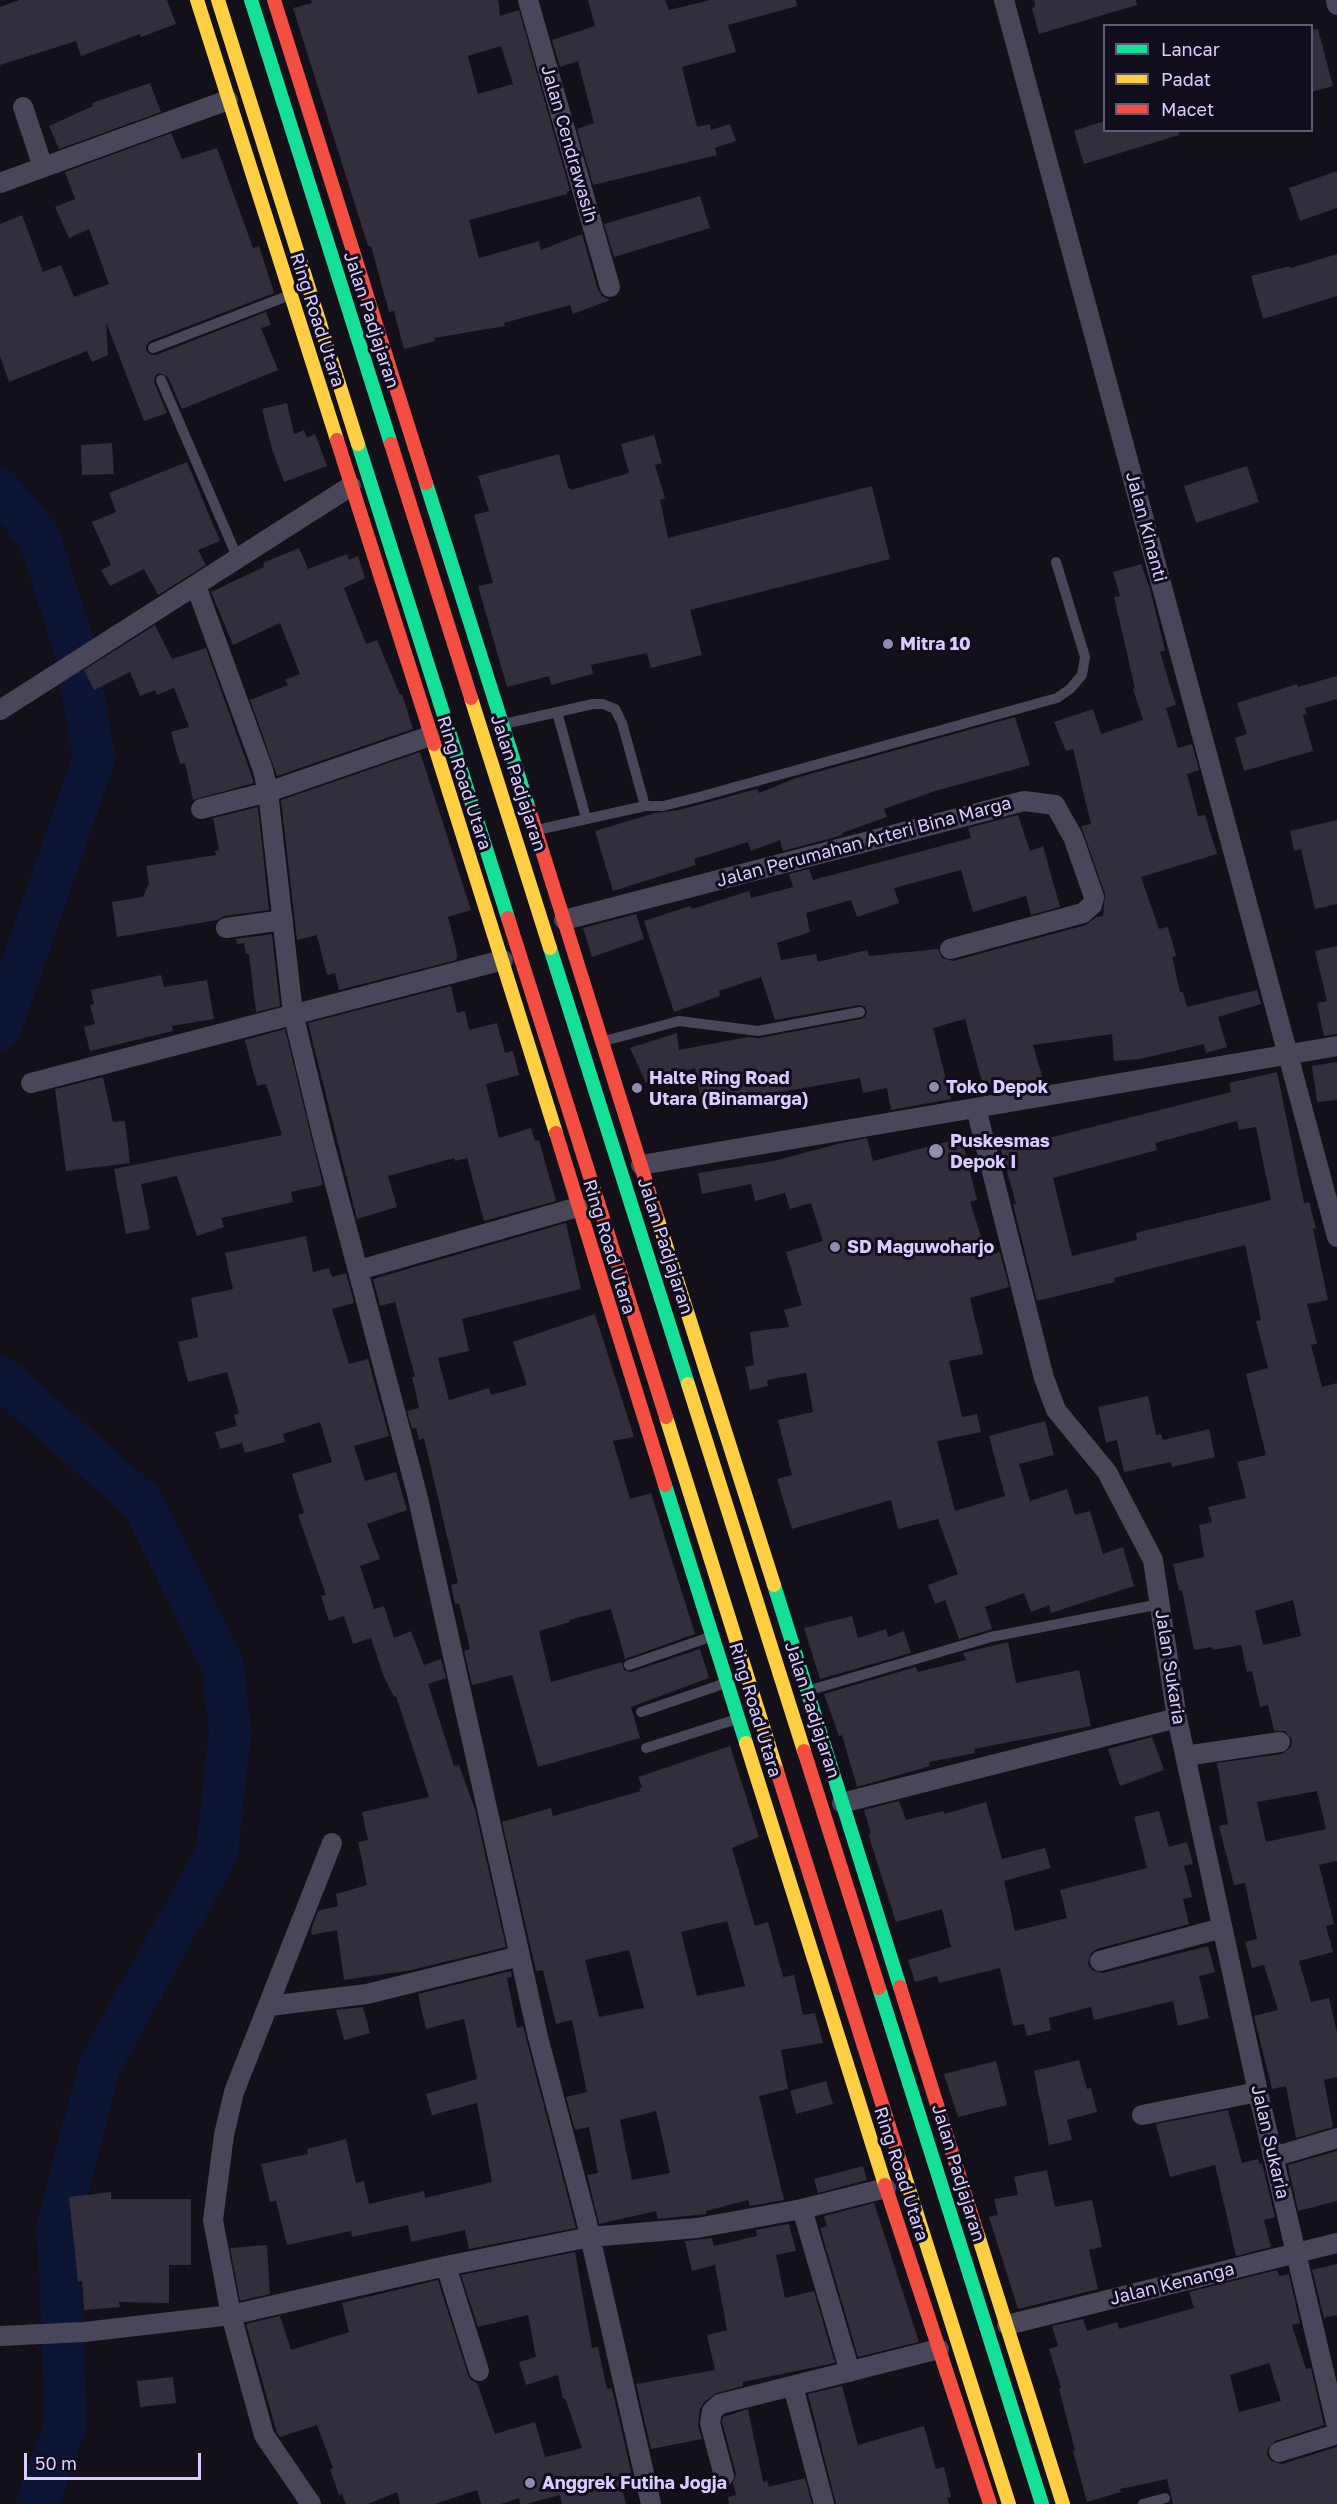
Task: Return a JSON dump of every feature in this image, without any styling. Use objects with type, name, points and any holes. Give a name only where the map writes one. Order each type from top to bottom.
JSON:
[{"type":"main road","name":"Ring Road Utara","points":[[196,0],[503,960],[578,1208],[886,2188],[990,2504]]},
{"type":"main road","name":"Jalan Padjajaran","points":[[251,0],[662,1295],[1042,2504]]},
{"type":"main road","points":[[274,0],[1063,2504]]},
{"type":"main road","points":[[201,15],[219,5],[1009,2504]]},
{"type":"main road","points":[[662,1295],[681,1290]]},
{"type":"main road","points":[[645,1420],[665,1413]]},
{"type":"main road","points":[[909,2078],[927,2072]]},
{"type":"street","name":"Jalan Cendrawasih","points":[[528,0],[610,287]]},
{"type":"street","name":"Jalan Kinanti","points":[[1004,0],[1337,1237]]},
{"type":"street","points":[[1336,0],[1337,5]]},
{"type":"street","points":[[0,183],[228,100]]},
{"type":"street","points":[[23,107],[43,167]]},
{"type":"street","points":[[0,710],[351,486]]},
{"type":"street","points":[[196,586],[263,770],[268,792],[293,1013],[324,1142],[417,1494],[538,2037],[590,2236],[651,2504]]},
{"type":"street","points":[[201,809],[268,792],[430,736]]},
{"type":"street","name":"Jalan Perumahan Arteri Bina Marga","points":[[564,920],[1024,801],[1055,805],[1073,837],[1094,897],[1092,905],[1083,913],[950,949]]},
{"type":"street","points":[[226,928],[283,920]]},
{"type":"street","points":[[31,1083],[503,960]]},
{"type":"street","points":[[641,1164],[1337,1046]]},
{"type":"street","name":"Jalan Sukaria","points":[[976,1108],[1044,1378],[1056,1410],[1107,1472],[1153,1560],[1176,1718],[1258,2092],[1337,2427]]},
{"type":"street","points":[[359,1270],[578,1208]]},
{"type":"street","points":[[842,1803],[1176,1718]]},
{"type":"street","points":[[1185,1756],[1280,1742]]},
{"type":"street","points":[[311,2504],[264,2435],[231,2315],[213,2220],[224,2135],[234,2092],[332,1843]]},
{"type":"street","points":[[1100,1961],[1222,1928]]},
{"type":"street","points":[[269,2006],[367,1994],[520,1956]]},
{"type":"street","points":[[1142,2115],[1258,2092]]},
{"type":"street","points":[[1273,2157],[1337,2139]]},
{"type":"street","points":[[0,2336],[84,2332],[231,2315],[590,2236],[697,2228],[802,2209],[886,2188]]},
{"type":"street","points":[[802,2209],[850,2372]]},
{"type":"street","name":"Jalan Kenanga","points":[[1007,2325],[1337,2243]]},
{"type":"street","points":[[446,2266],[479,2371]]},
{"type":"street","points":[[724,2476],[710,2423],[712,2410],[720,2404],[939,2349]]},
{"type":"street","points":[[793,2386],[824,2504]]},
{"type":"street","points":[[1279,2452],[1337,2434]]},
{"type":"lane","points":[[153,348],[290,295]]},
{"type":"lane","points":[[161,380],[238,559]]},
{"type":"lane","points":[[517,837],[586,818],[645,806],[663,806],[699,797],[1057,698],[1070,689],[1082,675],[1085,657],[1056,562]]},
{"type":"lane","points":[[502,725],[603,704],[615,709],[622,723],[645,806]]},
{"type":"lane","points":[[557,712],[586,818]]},
{"type":"lane","points":[[602,1041],[679,1022],[758,1031],[860,1012]]},
{"type":"lane","points":[[807,1691],[991,1636],[1160,1604]]},
{"type":"lane","points":[[629,1665],[713,1636]]},
{"type":"lane","points":[[641,1712],[727,1682]]},
{"type":"lane","points":[[646,1748],[739,1719]]},
{"type":"lane","points":[[1143,2504],[1165,2498]]},
{"type":"building","points":[[19,0],[167,0],[176,24],[141,37],[140,34],[81,56],[76,41],[0,65],[0,7]]},
{"type":"building","points":[[311,0],[498,0],[500,16],[519,10],[570,191],[567,191],[567,194],[469,220],[479,258],[539,241],[541,250],[582,234],[598,290],[602,296],[610,300],[573,314],[570,305],[504,323],[505,326],[434,338],[435,341],[404,349],[394,311],[389,312],[371,246],[368,246],[293,8],[312,3]],"holes":[[[501,46],[513,84],[478,94],[468,56]]]},
{"type":"building","points":[[588,0],[665,0],[669,10],[710,0],[796,0],[797,6],[728,25],[736,52],[682,67],[697,127],[710,124],[711,130],[730,124],[736,141],[715,148],[717,155],[593,185],[577,129],[594,123],[578,61],[560,67],[552,40],[595,26]]},
{"type":"building","points":[[1034,0],[1136,0],[1137,5],[1039,34],[1032,8],[1035,7]]},
{"type":"building","points":[[1318,29],[1333,86],[1313,91],[1313,30]]},
{"type":"building","points":[[150,83],[161,112],[59,149],[49,126],[93,106],[92,103]]},
{"type":"building","points":[[1103,121],[1103,132],[1178,132],[1179,135],[1084,164],[1074,131]]},
{"type":"building","points":[[171,133],[182,159],[217,148],[253,248],[259,246],[274,293],[150,341],[146,346],[146,351],[151,355],[156,355],[266,312],[271,325],[261,328],[278,370],[182,409],[168,377],[159,373],[155,376],[154,382],[167,413],[144,421],[106,322],[108,355],[92,362],[87,351],[9,382],[0,356],[0,224],[22,215],[43,272],[61,265],[74,297],[109,284],[89,229],[69,238],[55,207],[75,199],[65,172]]},
{"type":"building","points":[[1337,171],[1337,208],[1300,221],[1289,188]]},
{"type":"building","points":[[700,196],[710,228],[614,257],[604,224]]},
{"type":"building","points":[[1337,254],[1337,296],[1263,319],[1251,276],[1290,266],[1291,268]]},
{"type":"building","points":[[287,403],[294,434],[304,430],[307,438],[315,434],[327,466],[284,482],[272,449],[262,409]]},
{"type":"building","points":[[654,435],[662,463],[655,465],[665,498],[660,500],[668,538],[872,486],[890,559],[690,610],[702,655],[651,668],[647,653],[591,665],[593,674],[551,685],[549,676],[507,687],[478,586],[493,583],[474,515],[489,511],[478,476],[559,454],[568,487],[571,490],[629,473],[621,444]]},
{"type":"building","points":[[112,443],[114,474],[82,475],[81,445]]},
{"type":"building","points":[[187,462],[220,541],[198,550],[206,565],[158,595],[144,569],[110,586],[101,570],[111,565],[92,522],[116,512],[109,493]]},
{"type":"building","points":[[1247,466],[1259,502],[1196,523],[1184,486]]},
{"type":"building","points":[[299,548],[308,569],[347,554],[349,560],[358,556],[365,578],[344,588],[366,644],[377,640],[400,695],[402,694],[413,729],[277,776],[250,700],[288,685],[285,680],[300,674],[280,623],[233,645],[211,592],[264,567],[263,563]]},
{"type":"building","points":[[1141,564],[1150,589],[1165,650],[1160,652],[1176,705],[1166,708],[1178,748],[1192,744],[1199,770],[1187,774],[1198,816],[1205,815],[1217,854],[1141,877],[1159,929],[1168,927],[1176,956],[1172,957],[1180,992],[1183,992],[1187,1007],[1257,990],[1261,1004],[1218,1017],[1227,1047],[1206,1053],[1204,1044],[1140,1059],[1114,1061],[1112,1034],[1033,1045],[1043,1079],[984,1089],[965,1019],[933,1028],[951,1099],[891,1110],[887,1088],[863,1093],[860,1078],[702,1106],[695,1068],[646,1083],[630,1048],[677,1033],[679,1050],[748,1037],[759,1038],[861,1019],[865,1017],[867,1011],[865,1007],[859,1005],[775,1020],[761,977],[719,991],[720,996],[674,1012],[644,921],[749,891],[751,898],[793,887],[789,874],[809,869],[813,880],[971,838],[968,828],[1018,815],[1030,851],[1043,846],[1060,907],[1031,915],[1026,896],[973,912],[961,870],[894,888],[899,903],[857,917],[851,900],[806,913],[810,932],[777,943],[781,960],[816,954],[818,962],[867,950],[869,956],[938,949],[942,958],[953,961],[1086,925],[1096,917],[1103,916],[1105,894],[1081,826],[1091,824],[1073,749],[1066,751],[1054,722],[1093,709],[1101,734],[1143,720],[1133,689],[1135,688],[1114,597],[1120,596],[1113,572]]},
{"type":"building","points":[[155,625],[172,659],[206,648],[254,783],[193,800],[185,763],[180,764],[171,732],[189,727],[174,688],[157,695],[155,690],[140,696],[130,672],[94,690],[84,670]]},
{"type":"building","points":[[1337,676],[1337,699],[1305,708],[1307,714],[1303,715],[1313,751],[1244,771],[1235,738],[1247,734],[1237,703],[1297,684],[1298,687]]},
{"type":"building","points":[[1015,717],[1030,765],[935,791],[884,809],[887,817],[842,833],[843,835],[783,851],[780,840],[751,851],[748,842],[694,859],[696,865],[613,891],[595,831],[655,813],[679,810],[757,789],[759,793],[796,778]]},
{"type":"building","points":[[420,752],[471,910],[448,917],[457,960],[339,990],[335,973],[327,975],[317,935],[297,940],[281,800]]},
{"type":"building","points":[[258,807],[269,910],[224,916],[217,920],[117,937],[112,902],[143,897],[149,883],[146,866],[216,855],[215,851],[219,850],[213,818]]},
{"type":"building","points":[[1337,820],[1337,904],[1315,909],[1301,849],[1294,851],[1290,831]]},
{"type":"building","points":[[636,914],[644,939],[592,957],[583,928]]},
{"type":"building","points":[[272,934],[280,1006],[256,1012],[249,954],[246,954],[244,943],[237,944],[236,939]]},
{"type":"building","points":[[1337,946],[1337,1034],[1324,1036],[1317,1003],[1327,1001],[1315,951]]},
{"type":"building","points":[[161,975],[164,987],[207,980],[214,1019],[172,1026],[173,1031],[90,1051],[84,1027],[95,1024],[90,1005],[94,1004],[91,990]]},
{"type":"building","points":[[451,986],[457,1013],[465,1011],[469,1030],[497,1023],[505,1053],[513,1051],[519,1075],[486,1084],[499,1138],[531,1128],[535,1141],[539,1140],[556,1201],[484,1221],[467,1158],[455,1161],[454,1158],[388,1176],[397,1207],[357,1219],[308,1023]]},
{"type":"building","points":[[285,1029],[323,1185],[291,1192],[293,1202],[221,1218],[224,1227],[197,1236],[177,1176],[141,1184],[150,1229],[126,1234],[114,1169],[282,1135],[266,1084],[257,1086],[245,1040]]},
{"type":"building","points":[[1337,1062],[1337,1100],[1317,1102],[1312,1066]]},
{"type":"building","points":[[1277,1072],[1304,1203],[1309,1202],[1316,1228],[1313,1229],[1328,1300],[1307,1304],[1317,1344],[1311,1345],[1322,1387],[1337,1383],[1337,1861],[1319,1865],[1334,1924],[1326,1926],[1333,1952],[1299,1961],[1311,2002],[1329,1998],[1337,2032],[1337,2077],[1324,2080],[1333,2127],[1296,2138],[1286,2086],[1272,2089],[1254,2016],[1278,2010],[1264,1965],[1252,1968],[1245,1942],[1257,1939],[1245,1883],[1234,1885],[1219,1826],[1228,1824],[1217,1763],[1282,1754],[1291,1747],[1292,1740],[1285,1731],[1274,1731],[1268,1705],[1260,1707],[1252,1671],[1247,1672],[1241,1645],[1213,1650],[1212,1647],[1194,1650],[1182,1590],[1179,1591],[1173,1564],[1204,1557],[1199,1525],[1212,1522],[1208,1507],[1246,1498],[1237,1462],[1266,1455],[1246,1374],[1268,1368],[1256,1321],[1261,1320],[1245,1245],[1114,1278],[1115,1282],[1037,1301],[1013,1204],[1016,1204],[1001,1150],[1231,1092],[1229,1083]],"holes":[[[1237,1121],[1239,1130],[1256,1127],[1271,1200],[1136,1233],[1137,1240],[1072,1256],[1053,1178],[1157,1150],[1155,1143]],[[1293,1600],[1301,1636],[1263,1645],[1255,1611]],[[1317,1791],[1326,1829],[1266,1842],[1257,1802]]]},
{"type":"building","points":[[103,1077],[113,1122],[125,1121],[130,1163],[66,1171],[55,1089]]},
{"type":"building","points":[[867,1138],[873,1161],[954,1140],[962,1140],[977,1200],[970,1202],[987,1256],[1000,1252],[1009,1287],[970,1298],[983,1354],[949,1361],[962,1417],[977,1414],[981,1432],[937,1441],[955,1511],[1005,1496],[989,1436],[1045,1421],[1054,1455],[1019,1464],[1030,1501],[1067,1489],[1075,1515],[1090,1511],[1103,1554],[1123,1547],[1134,1586],[1051,1613],[1049,1605],[1031,1612],[1024,1593],[985,1607],[992,1629],[959,1639],[945,1600],[935,1604],[928,1585],[958,1574],[938,1519],[898,1529],[891,1500],[792,1529],[777,1479],[792,1475],[778,1420],[813,1412],[806,1373],[767,1380],[768,1386],[750,1390],[745,1367],[754,1365],[750,1332],[789,1327],[784,1310],[802,1305],[786,1252],[823,1241],[811,1203],[790,1209],[785,1193],[755,1201],[751,1184],[702,1194],[698,1173],[774,1161]]},
{"type":"building","points":[[566,1223],[581,1289],[462,1319],[469,1351],[438,1358],[449,1400],[489,1388],[491,1395],[527,1385],[513,1342],[595,1314],[634,1437],[613,1441],[630,1499],[651,1493],[695,1634],[625,1659],[611,1609],[569,1620],[570,1622],[539,1631],[551,1682],[622,1662],[624,1670],[631,1672],[700,1649],[709,1678],[631,1707],[640,1738],[538,1767],[512,1675],[472,1685],[464,1651],[470,1649],[459,1603],[455,1604],[451,1585],[458,1583],[424,1438],[419,1440],[416,1428],[412,1429],[407,1411],[419,1408],[412,1377],[415,1377],[395,1302],[380,1306],[373,1279]]},
{"type":"building","points":[[306,1236],[313,1272],[329,1268],[332,1277],[346,1273],[354,1303],[332,1309],[349,1364],[368,1359],[389,1436],[354,1446],[365,1481],[396,1472],[407,1510],[367,1524],[380,1559],[360,1566],[374,1609],[384,1606],[394,1638],[411,1631],[424,1665],[441,1659],[446,1678],[428,1684],[454,1766],[459,1765],[475,1809],[506,1947],[412,1970],[344,1980],[337,1930],[312,1935],[311,1930],[318,1911],[338,1906],[336,1894],[367,1885],[358,1842],[368,1840],[362,1812],[429,1797],[396,1696],[394,1697],[384,1677],[371,1638],[353,1644],[344,1616],[329,1621],[321,1596],[326,1595],[298,1515],[304,1513],[292,1474],[332,1462],[320,1422],[283,1434],[285,1442],[245,1453],[242,1443],[220,1449],[215,1432],[237,1426],[234,1415],[239,1413],[227,1372],[188,1382],[178,1342],[198,1337],[191,1298],[233,1289],[225,1253]]},
{"type":"building","points":[[1148,1396],[1156,1435],[1161,1434],[1163,1440],[1209,1429],[1215,1457],[1172,1467],[1171,1462],[1124,1472],[1117,1440],[1106,1443],[1098,1407]]},
{"type":"building","points":[[852,1616],[858,1638],[886,1629],[888,1637],[904,1631],[911,1653],[820,1679],[804,1628]]},
{"type":"building","points":[[1008,1642],[1016,1683],[1079,1670],[1091,1726],[974,1749],[975,1753],[929,1762],[930,1766],[857,1787],[842,1735],[839,1736],[824,1694],[916,1667],[918,1672],[966,1660],[963,1653]]},
{"type":"building","points":[[1152,1737],[1164,1770],[1120,1786],[1108,1749]]},
{"type":"building","points":[[730,1746],[759,1837],[732,1848],[755,1926],[768,1922],[783,1977],[794,1975],[803,2015],[815,2013],[823,2043],[781,2050],[788,2089],[759,2096],[784,2200],[750,2206],[748,2200],[706,2211],[706,2214],[658,2219],[656,2211],[599,2224],[587,2175],[598,2173],[589,2127],[575,2130],[566,2097],[587,2092],[572,2020],[556,2024],[543,1970],[536,1971],[502,1822],[551,1808],[553,1816],[641,1791],[639,1788],[642,1787],[638,1777]],"holes":[[[727,1921],[745,1986],[697,1996],[681,1932]],[[629,1950],[644,2008],[599,2017],[585,1960]],[[656,2111],[670,2173],[632,2180],[620,2120]]]},
{"type":"building","points":[[899,1801],[906,1820],[944,1811],[944,1814],[986,1802],[1002,1859],[1045,1848],[1051,1868],[1004,1881],[1015,1931],[1067,1918],[1060,1890],[1147,1868],[1134,1817],[1159,1811],[1169,1847],[1187,1842],[1193,1864],[1184,1866],[1192,1897],[1183,1899],[1189,1924],[1097,1949],[1091,1953],[1088,1964],[1092,1970],[1103,1973],[1208,1946],[1215,1972],[1199,1976],[1209,2018],[1178,2026],[1173,2001],[1094,2020],[1091,2007],[1049,2018],[1051,2030],[1027,2036],[1024,2024],[1013,2026],[1000,1968],[939,1983],[937,1976],[915,1982],[908,1960],[951,1947],[942,1909],[896,1922],[870,1840],[869,1834],[871,1833],[864,1810]]},
{"type":"building","points":[[511,1971],[512,1977],[507,1978],[517,2028],[523,2026],[576,2228],[469,2249],[465,2230],[411,2242],[408,2225],[352,2237],[351,2231],[287,2245],[276,2201],[270,2202],[261,2164],[308,2154],[307,2149],[346,2139],[356,2183],[364,2181],[369,2204],[424,2191],[425,2198],[492,2182],[477,2103],[432,2115],[426,2094],[477,2079],[464,2019],[426,2029],[418,1994]]},
{"type":"building","points":[[363,2007],[370,2033],[344,2040],[336,2010]]},
{"type":"building","points":[[1079,2060],[1087,2089],[1091,2088],[1097,2112],[1067,2120],[1072,2140],[1049,2145],[1034,2071]]},
{"type":"building","points":[[996,2061],[1007,2105],[958,2117],[944,2074]]},
{"type":"building","points":[[826,2081],[833,2104],[796,2114],[790,2091]]},
{"type":"building","points":[[1228,2110],[1242,2163],[1258,2159],[1259,2164],[1262,2163],[1275,2217],[1264,2220],[1271,2247],[1236,2256],[1215,2165],[1170,2177],[1156,2124]]},
{"type":"building","points":[[1337,2151],[1337,2201],[1298,2211],[1288,2165]]},
{"type":"building","points":[[863,2166],[867,2180],[818,2193],[814,2179]]},
{"type":"building","points":[[1047,2170],[1055,2207],[1092,2200],[1102,2247],[1089,2250],[1098,2289],[1018,2309],[989,2217],[998,2215],[994,2199],[1018,2195],[1014,2177]]},
{"type":"building","points":[[111,2192],[111,2199],[191,2199],[191,2265],[169,2265],[169,2303],[119,2302],[120,2307],[84,2310],[82,2281],[78,2281],[69,2197]]},
{"type":"building","points":[[874,2203],[919,2342],[858,2357],[820,2228],[827,2226],[824,2216]]},
{"type":"building","points":[[789,2224],[796,2251],[776,2255],[785,2298],[814,2291],[835,2363],[743,2382],[743,2386],[717,2393],[704,2402],[700,2409],[698,2426],[702,2439],[651,2449],[636,2384],[715,2370],[707,2335],[727,2330],[715,2265],[692,2271],[685,2241],[712,2238],[714,2246],[757,2236],[756,2230]]},
{"type":"building","points":[[267,2245],[270,2294],[240,2301],[230,2248]]},
{"type":"building","points":[[575,2252],[592,2348],[598,2347],[607,2389],[612,2388],[632,2476],[620,2479],[626,2504],[562,2504],[560,2495],[526,2504],[520,2504],[519,2498],[501,2504],[481,2504],[477,2490],[435,2504],[400,2504],[397,2492],[368,2504],[346,2504],[342,2494],[339,2495],[330,2469],[333,2468],[317,2425],[280,2437],[277,2433],[246,2324],[280,2316],[291,2350],[349,2332],[342,2303],[438,2280],[468,2375],[477,2383],[495,2434],[535,2422],[545,2457],[582,2448],[565,2398],[563,2399],[558,2375],[526,2385],[519,2362],[536,2357],[528,2315],[478,2327],[461,2275]]},
{"type":"building","points":[[1337,2264],[1337,2315],[1324,2318],[1312,2270]]},
{"type":"building","points":[[1277,2270],[1279,2276],[1289,2274],[1300,2323],[1292,2325],[1306,2369],[1311,2368],[1324,2425],[1275,2441],[1268,2449],[1267,2455],[1271,2461],[1282,2464],[1337,2447],[1337,2504],[1173,2504],[1167,2479],[1120,2489],[1121,2492],[1087,2502],[1073,2451],[1075,2450],[1059,2389],[1061,2388],[1049,2349],[1058,2346],[1052,2326],[1083,2319],[1087,2331],[1117,2322],[1119,2329],[1194,2308],[1189,2292]],"holes":[[[1269,2363],[1281,2401],[1239,2412],[1230,2375]]]},
{"type":"building","points":[[173,2377],[176,2403],[140,2407],[137,2381]]},
{"type":"building","points":[[842,2386],[858,2445],[924,2426],[936,2469],[944,2467],[951,2497],[947,2498],[949,2504],[836,2504],[808,2394]]},
{"type":"building","points":[[748,2409],[763,2482],[767,2481],[769,2487],[805,2478],[812,2504],[729,2504],[728,2497],[736,2495],[733,2483],[736,2474],[722,2422],[723,2417]]},
{"type":"waterway","points":[[0,489],[39,537],[76,652],[94,758],[0,1029]]},
{"type":"waterway","points":[[0,1377],[143,1503],[223,1666],[230,1732],[217,1853],[100,2065],[58,2225],[66,2423],[37,2504]]},
{"type":"traffic: fast","points":[[251,0],[391,444]]},
{"type":"traffic: fast","points":[[358,444],[508,918]]},
{"type":"traffic: fast","points":[[426,483],[529,809]]},
{"type":"traffic: fast","points":[[550,948],[688,1384]]},
{"type":"traffic: fast","points":[[665,1485],[746,1743]]},
{"type":"traffic: fast","points":[[774,1585],[900,1987]]},
{"type":"traffic: fast","points":[[879,1988],[1042,2504]]},
{"type":"traffic: slow","points":[[197,0],[337,440]]},
{"type":"traffic: slow","points":[[218,0],[358,444]]},
{"type":"traffic: slow","points":[[471,698],[550,948]]},
{"type":"traffic: slow","points":[[434,744],[556,1133]]},
{"type":"traffic: slow","points":[[657,1217],[774,1585]]},
{"type":"traffic: slow","points":[[688,1384],[804,1751]]},
{"type":"traffic: slow","points":[[666,1417],[777,1771]]},
{"type":"traffic: slow","points":[[746,1743],[885,2185]]},
{"type":"traffic: slow","points":[[902,2167],[1009,2504]]},
{"type":"traffic: slow","points":[[977,2232],[1063,2504]]},
{"type":"traffic: jam","points":[[274,0],[426,483]]},
{"type":"traffic: jam","points":[[337,440],[434,744]]},
{"type":"traffic: jam","points":[[391,444],[471,698]]},
{"type":"traffic: jam","points":[[529,809],[657,1217]]},
{"type":"traffic: jam","points":[[508,918],[666,1417]]},
{"type":"traffic: jam","points":[[556,1133],[665,1485]]},
{"type":"traffic: jam","points":[[804,1751],[879,1988]]},
{"type":"traffic: jam","points":[[777,1771],[902,2167]]},
{"type":"traffic: jam","points":[[900,1987],[977,2232]]},
{"type":"traffic: jam","points":[[885,2185],[990,2504]]},
{"type":"place","name":"Mitra 10","points":[[888,644]]},
{"type":"place","name":"Toko Depok","points":[[934,1087]]},
{"type":"place","name":"Halte Ring Road Utara (Binamarga)","points":[[637,1088]]},
{"type":"place","name":"Puskesmas Depok I","points":[[936,1151]]},
{"type":"place","name":"SD Maguwoharjo","points":[[835,1247]]},
{"type":"place","name":"Anggrek Futiha Jogja","points":[[530,2483]]}]
